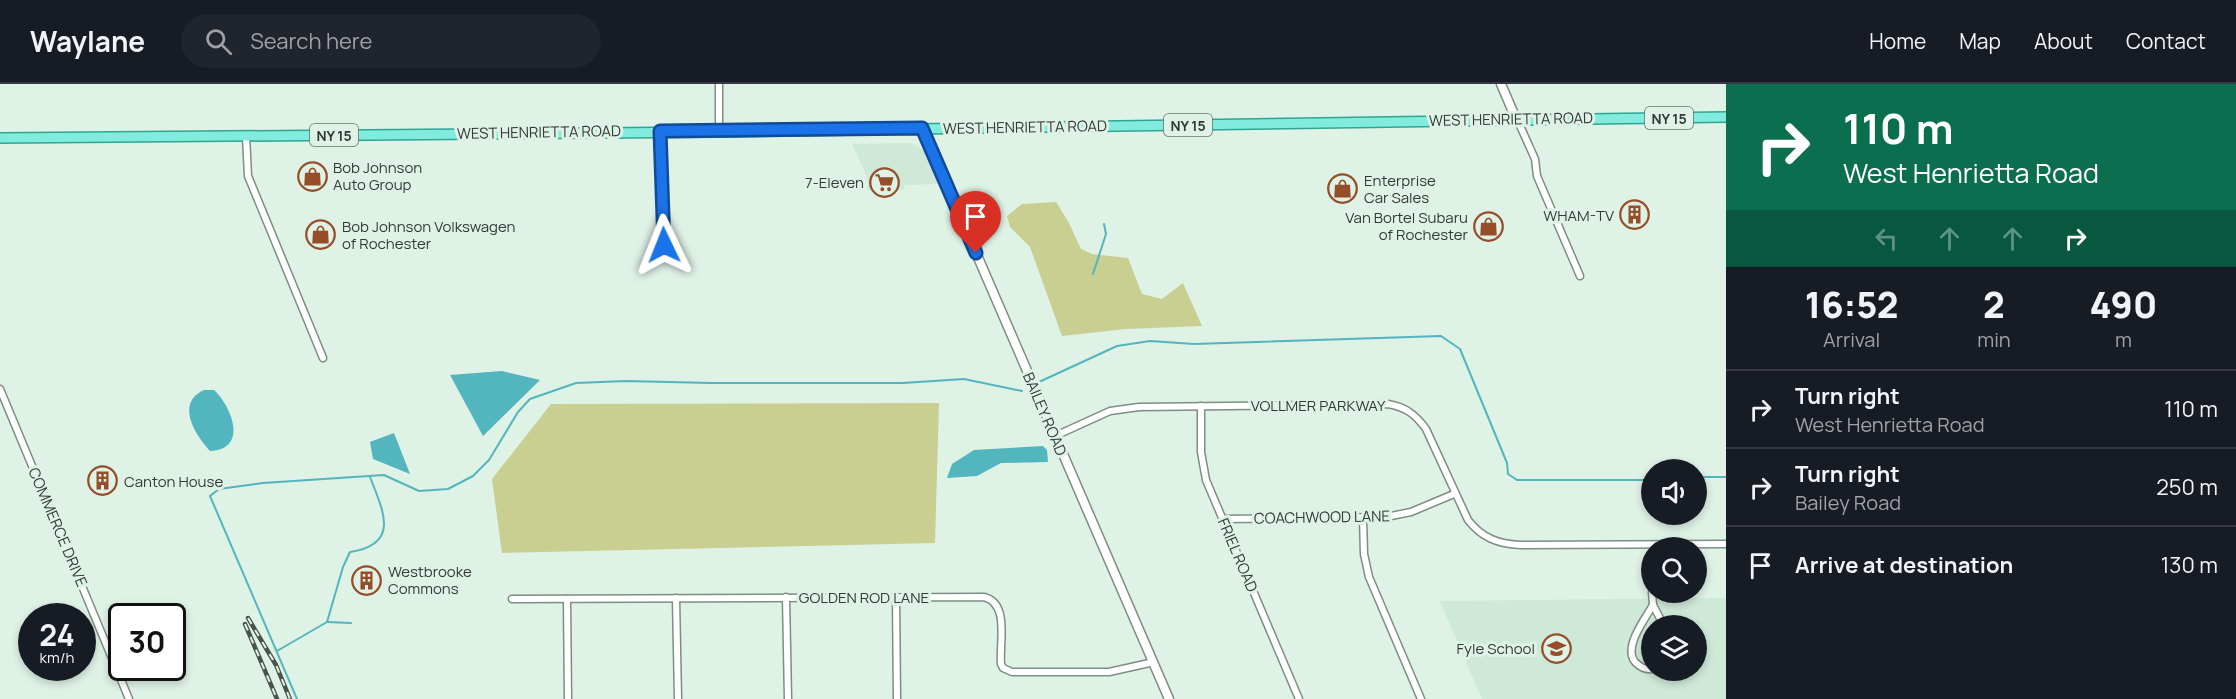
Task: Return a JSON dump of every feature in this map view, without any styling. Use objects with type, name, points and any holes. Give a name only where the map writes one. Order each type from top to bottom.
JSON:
[{"type":"main road","name":"WEST HENRIETTA ROAD","points":[[0,138],[720,132],[1726,117]]},
{"type":"street","points":[[719,84],[720,132]]},
{"type":"street","points":[[1501,84],[1535,159],[1536,176],[1580,276]]},
{"type":"street","name":"BAILEY ROAD","points":[[922,128],[1169,699]]},
{"type":"street","points":[[660,131],[664,245]]},
{"type":"street","points":[[246,136],[248,176],[323,358]]},
{"type":"street","name":"COMMERCE DRIVE","points":[[0,389],[129,699]]},
{"type":"street","name":"VOLLMER PARKWAY","points":[[1055,436],[1091,418],[1123,408],[1376,404],[1398,406],[1414,414],[1426,429],[1454,494],[1468,520],[1482,535],[1501,543],[1521,545],[1641,547]]},
{"type":"street","name":"FRIEL ROAD","points":[[1201,406],[1203,466],[1209,490],[1299,699]]},
{"type":"street","name":"COACHWOOD LANE","points":[[1222,519],[1386,517],[1411,512],[1454,494]]},
{"type":"street","points":[[1363,518],[1364,554],[1369,576],[1421,699]]},
{"type":"street","name":"VOLLMER PARKWAY","points":[[1707,545],[1726,544]]},
{"type":"street","name":"GOLDEN ROD LANE","points":[[512,599],[978,596],[993,600],[1000,613],[1001,664],[1003,668],[1012,672],[1109,672],[1154,662]]},
{"type":"street","points":[[786,597],[788,699]]},
{"type":"street","points":[[896,597],[897,699]]},
{"type":"street","points":[[676,598],[678,699]]},
{"type":"street","points":[[567,599],[568,699]]},
{"type":"street","points":[[1653,605],[1658,615]]},
{"type":"street","points":[[1648,615],[1653,605]]},
{"type":"street","points":[[1641,628],[1632,646],[1632,657],[1641,667]]},
{"type":"shaded area","points":[[908,143],[916,145],[925,152],[940,184],[904,185],[904,190],[868,190],[867,177],[852,144]]},
{"type":"shaded area","name":"Fyle School","points":[[1707,598],[1726,598],[1726,699],[1482,699],[1440,601],[1641,599],[1641,603],[1707,603]]},
{"type":"green space","points":[[1056,202],[1081,249],[1092,254],[1128,258],[1142,294],[1162,299],[1183,283],[1202,326],[1126,329],[1062,336],[1030,247],[1010,227],[1007,216],[1022,204]]},
{"type":"green space","points":[[939,403],[935,543],[502,553],[492,479],[551,404]]},
{"type":"water","points":[[502,371],[540,380],[483,436],[450,375]]},
{"type":"water","points":[[204,390],[214,390],[217,393],[232,419],[233,437],[222,449],[210,451],[199,437],[190,419],[191,403],[195,396]]},
{"type":"water","points":[[394,433],[410,474],[373,459],[370,442]]},
{"type":"water","points":[[1043,446],[1047,450],[1048,462],[1001,463],[977,476],[947,478],[952,464],[974,450]]},
{"type":"waterway","points":[[1093,274],[1106,234],[1104,224]]},
{"type":"waterway","points":[[1039,382],[1117,346],[1150,341],[1194,344],[1441,336],[1460,349],[1507,463],[1508,474],[1517,480],[1641,480]]},
{"type":"waterway","points":[[297,699],[210,496],[219,489],[263,483],[384,475],[419,491],[448,489],[473,476],[489,460],[518,412],[530,399],[576,383],[626,381],[903,383],[964,379],[1022,391]]},
{"type":"waterway","points":[[277,651],[327,622],[343,567],[350,552],[366,548],[376,542],[382,534],[383,514],[370,477]]},
{"type":"waterway","points":[[1707,477],[1726,477]]},
{"type":"waterway","points":[[327,622],[351,623]]},
{"type":"railway","points":[[248,618],[276,665],[290,699]]},
{"type":"railway","points":[[245,624],[277,699]]},
{"type":"place","name":"Bob Johnson Auto Group","points":[[312,176]]},
{"type":"place","name":"7-Eleven","points":[[885,182]]},
{"type":"place","name":"Enterprise Car Sales","points":[[1343,189]]},
{"type":"place","name":"WHAM-TV","points":[[1635,215]]},
{"type":"place","name":"Van Bortel Subaru of Rochester","points":[[1489,226]]},
{"type":"place","name":"Bob Johnson Volkswagen of Rochester","points":[[321,235]]},
{"type":"place","name":"Canton House","points":[[103,481]]},
{"type":"place","name":"Westbrooke Commons","points":[[367,580]]},
{"type":"place","name":"Fyle School","points":[[1556,648]]},
{"type":"route","points":[[664,245],[660,131],[922,128],[976,253]]}]
